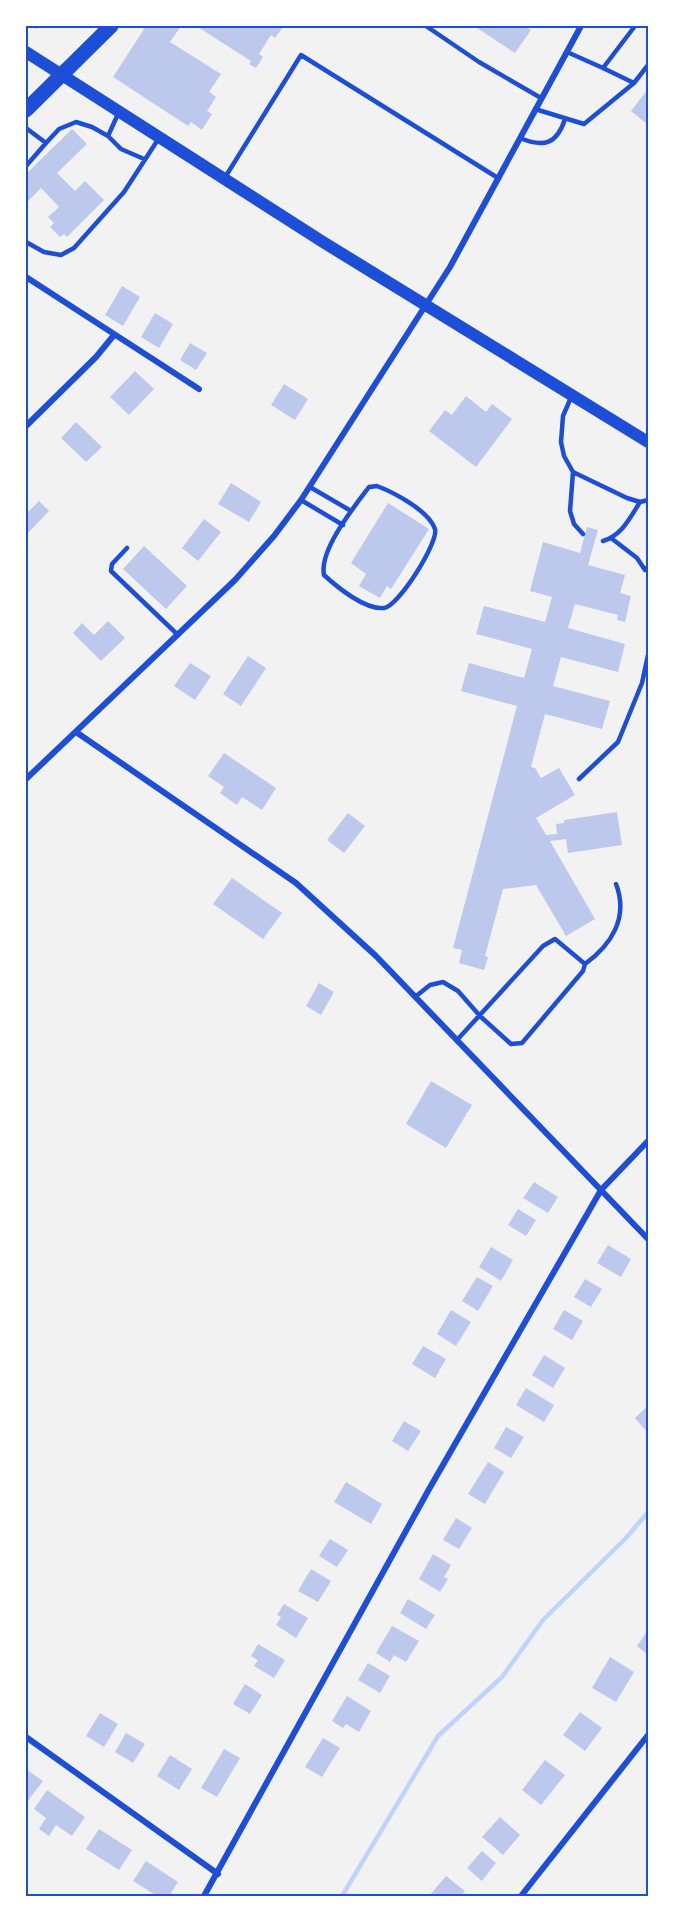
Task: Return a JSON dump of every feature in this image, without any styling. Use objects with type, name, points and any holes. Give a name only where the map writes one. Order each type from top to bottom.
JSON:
[{"type":"main road","points":[[26,110],[111,26]]},
{"type":"main road","points":[[26,52],[224,179],[648,442]]},
{"type":"street","points":[[26,779],[234,580],[274,536],[301,500],[427,306],[581,26]]},
{"type":"street","points":[[26,277],[199,389]]},
{"type":"street","points":[[26,426],[96,357],[114,335]]},
{"type":"street","points":[[76,732],[296,883],[336,918],[648,1239]]},
{"type":"street","points":[[204,1896],[434,1481],[601,1190],[648,1141]]},
{"type":"street","points":[[521,1896],[648,1735]]},
{"type":"street","points":[[26,1737],[218,1874]]},
{"type":"lane","points":[[426,26],[479,62],[541,98]]},
{"type":"lane","points":[[603,68],[635,26]]},
{"type":"lane","points":[[567,52],[634,83]]},
{"type":"lane","points":[[224,179],[301,56],[498,178]]},
{"type":"lane","points":[[535,109],[584,124],[634,83],[648,65]]},
{"type":"lane","points":[[108,136],[119,111]]},
{"type":"lane","points":[[520,138],[532,143],[547,142],[556,138],[561,132],[565,119]]},
{"type":"lane","points":[[26,166],[59,129],[76,122],[92,127],[108,136],[121,148],[144,159]]},
{"type":"lane","points":[[26,128],[46,143]]},
{"type":"lane","points":[[26,242],[44,252],[61,255],[74,248],[124,192],[159,138]]},
{"type":"lane","points":[[572,395],[563,416],[561,442],[564,456],[573,472],[570,512],[573,524],[584,534]]},
{"type":"lane","points":[[573,472],[640,502],[648,500]]},
{"type":"lane","points":[[377,486],[396,495],[430,519],[436,532],[433,543],[405,589],[391,605],[383,608],[361,602],[324,575],[322,567],[324,561],[351,511],[369,487],[377,486]]},
{"type":"lane","points":[[310,487],[351,511]]},
{"type":"lane","points":[[301,500],[343,525]]},
{"type":"lane","points":[[603,541],[611,538],[625,525],[640,502]]},
{"type":"lane","points":[[611,538],[638,558],[645,570],[648,567]]},
{"type":"lane","points":[[127,548],[112,564],[111,571],[178,635]]},
{"type":"lane","points":[[579,778],[618,742],[642,683],[648,655]]},
{"type":"lane","points":[[415,997],[430,985],[443,982],[458,991],[480,1016],[511,1044],[522,1043],[583,971],[585,964],[600,953],[611,939],[619,925],[620,902],[616,885]]},
{"type":"lane","points":[[457,1040],[543,946],[555,939],[585,964]]},
{"type":"building","points":[[146,26],[181,26],[170,42],[221,74],[209,92],[216,97],[207,111],[212,114],[202,130],[191,122],[188,126],[113,77]]},
{"type":"building","points":[[196,26],[283,27],[275,38],[271,35],[259,54],[263,57],[256,68],[249,64],[251,61]]},
{"type":"building","points":[[474,26],[524,26],[531,30],[515,53]]},
{"type":"building","points":[[648,89],[648,125],[631,111]]},
{"type":"building","points":[[72,129],[87,144],[57,173],[75,191],[85,181],[104,200],[67,237],[64,234],[60,237],[50,227],[54,223],[48,217],[59,207],[41,188],[26,203],[26,174]]},
{"type":"building","points":[[122,286],[140,297],[123,326],[105,315]]},
{"type":"building","points":[[155,313],[173,324],[159,348],[141,337]]},
{"type":"building","points":[[190,343],[207,353],[196,370],[180,360]]},
{"type":"building","points":[[135,371],[154,389],[129,415],[110,397]]},
{"type":"building","points":[[284,384],[308,399],[295,420],[271,405]]},
{"type":"building","points":[[466,396],[486,412],[492,404],[512,419],[476,467],[429,431],[445,410],[452,415]]},
{"type":"building","points":[[76,422],[102,447],[86,462],[61,438]]},
{"type":"building","points":[[231,483],[261,502],[249,522],[218,504]]},
{"type":"building","points":[[39,501],[49,511],[26,535],[26,514]]},
{"type":"building","points":[[388,503],[429,529],[391,589],[387,586],[380,598],[359,586],[366,574],[351,563]]},
{"type":"building","points":[[204,519],[221,532],[198,561],[182,548]]},
{"type":"building","points":[[587,527],[598,530],[588,565],[625,575],[620,593],[631,596],[625,622],[617,620],[618,615],[575,604],[568,628],[625,644],[618,672],[561,657],[553,686],[610,701],[602,729],[545,714],[531,767],[535,768],[541,778],[559,768],[575,795],[536,818],[546,835],[557,834],[556,824],[564,823],[564,820],[617,812],[622,845],[568,853],[566,839],[550,841],[595,919],[566,936],[536,885],[503,889],[485,956],[488,957],[484,970],[459,963],[462,950],[453,948],[517,706],[461,691],[469,663],[524,678],[532,649],[476,634],[484,606],[545,622],[552,597],[530,591],[543,542],[580,553]]},
{"type":"building","points":[[144,546],[187,586],[166,609],[123,569]]},
{"type":"building","points":[[108,621],[125,638],[101,661],[73,633],[82,623],[94,635]]},
{"type":"building","points":[[248,656],[266,668],[241,706],[223,694]]},
{"type":"building","points":[[190,663],[211,676],[195,700],[174,686]]},
{"type":"building","points":[[224,753],[276,788],[262,810],[242,797],[237,805],[220,793],[224,787],[208,776]]},
{"type":"building","points":[[348,813],[365,826],[344,853],[327,840]]},
{"type":"building","points":[[232,878],[282,913],[263,939],[213,904]]},
{"type":"building","points":[[319,983],[334,992],[321,1015],[306,1006]]},
{"type":"building","points":[[431,1081],[472,1105],[446,1148],[406,1124]]},
{"type":"building","points":[[534,1182],[558,1197],[548,1213],[523,1198]]},
{"type":"building","points":[[518,1209],[536,1220],[526,1236],[508,1225]]},
{"type":"building","points":[[608,1245],[631,1259],[621,1277],[597,1263]]},
{"type":"building","points":[[491,1247],[513,1260],[501,1281],[479,1267]]},
{"type":"building","points":[[477,1277],[493,1286],[478,1311],[462,1301]]},
{"type":"building","points":[[585,1279],[602,1289],[591,1307],[574,1297]]},
{"type":"building","points":[[451,1310],[471,1322],[456,1346],[437,1334]]},
{"type":"building","points":[[564,1310],[583,1321],[572,1340],[553,1329]]},
{"type":"building","points":[[423,1346],[446,1359],[435,1378],[412,1364]]},
{"type":"building","points":[[544,1355],[565,1368],[553,1388],[532,1375]]},
{"type":"building","points":[[526,1388],[554,1405],[544,1422],[516,1405]]},
{"type":"building","points":[[648,1406],[648,1433],[635,1418]]},
{"type":"building","points":[[404,1421],[421,1431],[408,1451],[392,1441]]},
{"type":"building","points":[[506,1427],[524,1437],[511,1458],[494,1448]]},
{"type":"building","points":[[488,1462],[504,1472],[485,1504],[468,1494]]},
{"type":"building","points":[[346,1482],[382,1504],[371,1524],[334,1502]]},
{"type":"building","points":[[456,1518],[472,1528],[459,1549],[443,1540]]},
{"type":"building","points":[[330,1539],[348,1550],[337,1567],[319,1556]]},
{"type":"building","points":[[433,1554],[451,1565],[444,1577],[448,1579],[440,1592],[419,1579]]},
{"type":"building","points":[[311,1569],[331,1581],[318,1602],[298,1591]]},
{"type":"building","points":[[408,1599],[435,1615],[426,1629],[400,1613]]},
{"type":"building","points":[[284,1604],[308,1618],[296,1638],[276,1625],[281,1617],[277,1615]]},
{"type":"building","points":[[392,1626],[419,1641],[406,1662],[394,1655],[390,1662],[376,1653]]},
{"type":"building","points":[[648,1630],[648,1655],[637,1646]]},
{"type":"building","points":[[258,1644],[285,1660],[274,1678],[254,1666],[258,1660],[251,1656]]},
{"type":"building","points":[[610,1657],[634,1672],[616,1702],[592,1688]]},
{"type":"building","points":[[368,1663],[390,1676],[380,1693],[358,1680]]},
{"type":"building","points":[[245,1684],[262,1695],[250,1714],[233,1704]]},
{"type":"building","points":[[347,1696],[371,1711],[359,1732],[346,1724],[343,1728],[332,1721]]},
{"type":"building","points":[[580,1712],[602,1728],[585,1751],[563,1735]]},
{"type":"building","points":[[100,1713],[118,1724],[104,1747],[86,1736]]},
{"type":"building","points":[[126,1733],[145,1744],[133,1763],[115,1752]]},
{"type":"building","points":[[323,1738],[340,1748],[322,1777],[305,1767]]},
{"type":"building","points":[[224,1749],[240,1758],[217,1797],[201,1788]]},
{"type":"building","points":[[170,1755],[192,1769],[179,1790],[157,1776]]},
{"type":"building","points":[[545,1760],[565,1775],[541,1805],[522,1790]]},
{"type":"building","points":[[27,1770],[43,1781],[27,1802],[26,1801]]},
{"type":"building","points":[[47,1790],[85,1817],[72,1836],[56,1825],[49,1836],[39,1829],[46,1818],[34,1809]]},
{"type":"building","points":[[500,1817],[520,1835],[503,1855],[482,1837]]},
{"type":"building","points":[[99,1829],[132,1850],[119,1870],[86,1849]]},
{"type":"building","points":[[482,1851],[496,1863],[482,1881],[467,1868]]},
{"type":"building","points":[[146,1861],[178,1882],[169,1896],[157,1896],[133,1881]]},
{"type":"building","points":[[446,1876],[465,1891],[461,1896],[429,1896]]},
{"type":"waterway","points":[[342,1896],[438,1736],[502,1677],[543,1620],[626,1538],[648,1512]]}]
